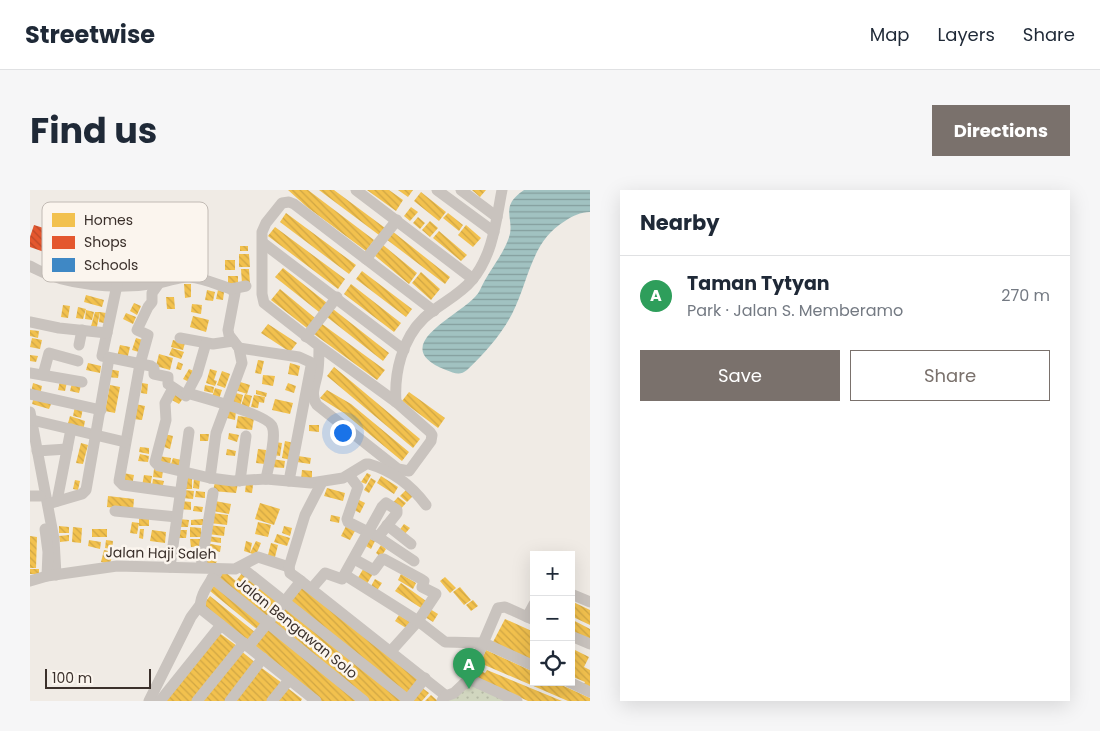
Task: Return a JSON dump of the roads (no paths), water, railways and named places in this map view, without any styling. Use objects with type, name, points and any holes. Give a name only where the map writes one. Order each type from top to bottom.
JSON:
[{"type":"street","points":[[356,190],[473,279]]},
{"type":"street","points":[[437,190],[494,232]]},
{"type":"street","points":[[461,190],[496,217]]},
{"type":"street","points":[[396,402],[396,380],[404,350],[420,323],[473,279],[486,256],[494,232],[502,190]]},
{"type":"street","points":[[319,346],[318,371],[313,390],[314,400],[317,405],[398,469],[406,471],[412,469],[432,441],[432,435],[396,402],[319,346],[306,337],[264,303],[262,294],[262,232],[266,223],[282,203],[289,202],[434,311]]},
{"type":"street","points":[[366,259],[397,220]]},
{"type":"street","points":[[263,243],[337,297],[404,350]]},
{"type":"street","points":[[30,266],[42,272]]},
{"type":"street","points":[[73,282],[94,285],[164,282]]},
{"type":"street","points":[[208,282],[231,288],[246,286]]},
{"type":"street","points":[[159,283],[152,294],[152,302],[137,330],[148,335],[140,364],[119,481],[123,485],[181,493]]},
{"type":"street","points":[[117,285],[102,356],[151,366],[154,368],[154,374],[168,377],[168,384],[186,396],[198,374],[206,342]]},
{"type":"street","points":[[210,478],[216,433],[241,366],[242,357],[228,330],[236,295],[231,288]]},
{"type":"street","points":[[306,337],[337,297]]},
{"type":"street","points":[[30,322],[59,328],[107,333]]},
{"type":"street","points":[[56,340],[59,328]]},
{"type":"street","points":[[79,345],[82,330]]},
{"type":"street","points":[[180,338],[236,345],[299,357],[310,362],[311,366],[289,481]]},
{"type":"street","points":[[43,375],[49,353],[78,361]]},
{"type":"street","points":[[44,500],[82,494],[86,490],[97,436],[109,358]]},
{"type":"street","points":[[30,373],[82,382]]},
{"type":"street","points":[[173,388],[165,403],[166,420],[155,462],[159,466],[210,478],[240,481],[266,479],[304,483],[322,482],[349,475],[366,464],[372,465],[404,481],[426,505]]},
{"type":"street","points":[[187,393],[265,418],[272,425],[274,434],[266,479]]},
{"type":"street","points":[[30,394],[101,410]]},
{"type":"street","points":[[52,576],[56,550],[37,471],[31,416],[71,429],[125,442]]},
{"type":"street","points":[[44,500],[67,449],[71,429]]},
{"type":"street","points":[[170,566],[189,432]]},
{"type":"street","points":[[240,481],[246,436]]},
{"type":"street","points":[[34,446],[67,449]]},
{"type":"street","points":[[349,475],[358,487],[348,520],[414,561]]},
{"type":"street","points":[[322,482],[306,515],[289,566],[290,573],[312,588],[447,697],[467,681],[500,607],[530,618]]},
{"type":"street","points":[[201,567],[213,493]]},
{"type":"street","points":[[312,588],[323,574],[341,580],[373,534],[386,503],[389,504],[397,511],[387,525],[373,534]]},
{"type":"street","points":[[115,512],[177,517]]},
{"type":"street","points":[[387,525],[411,544]]},
{"type":"street","name":"Jalan Haji Saleh","points":[[30,581],[117,566],[201,567],[227,570],[241,567],[258,557],[289,566]]},
{"type":"street","points":[[354,559],[374,570],[384,559],[423,580],[422,587],[436,595],[418,621],[391,652]]},
{"type":"street","points":[[241,567],[407,700],[425,678]]},
{"type":"street","points":[[149,701],[191,617],[200,605],[212,578],[220,568]]},
{"type":"street","points":[[345,575],[418,621],[445,642],[484,644],[530,664]]},
{"type":"street","name":"Jalan Bengawan Solo","points":[[212,578],[364,701]]},
{"type":"street","points":[[197,701],[301,581]]},
{"type":"street","points":[[575,596],[590,602]]},
{"type":"street","points":[[200,605],[200,609],[290,680],[310,699]]},
{"type":"street","points":[[160,701],[220,624]]},
{"type":"street","points":[[575,638],[590,644]]},
{"type":"street","points":[[230,701],[263,658]]},
{"type":"street","points":[[272,701],[290,680]]},
{"type":"street","points":[[467,681],[516,701]]},
{"type":"street","points":[[575,685],[590,692]]},
{"type":"water","points":[[524,190],[590,190],[590,212],[568,219],[554,229],[545,239],[532,263],[512,314],[486,351],[462,373],[446,370],[428,360],[422,350],[426,339],[435,329],[473,299],[480,290],[508,240],[511,226],[509,208],[511,202]]},
{"type":"place","name":"Taman Tytyan","points":[[469,689]]}]
